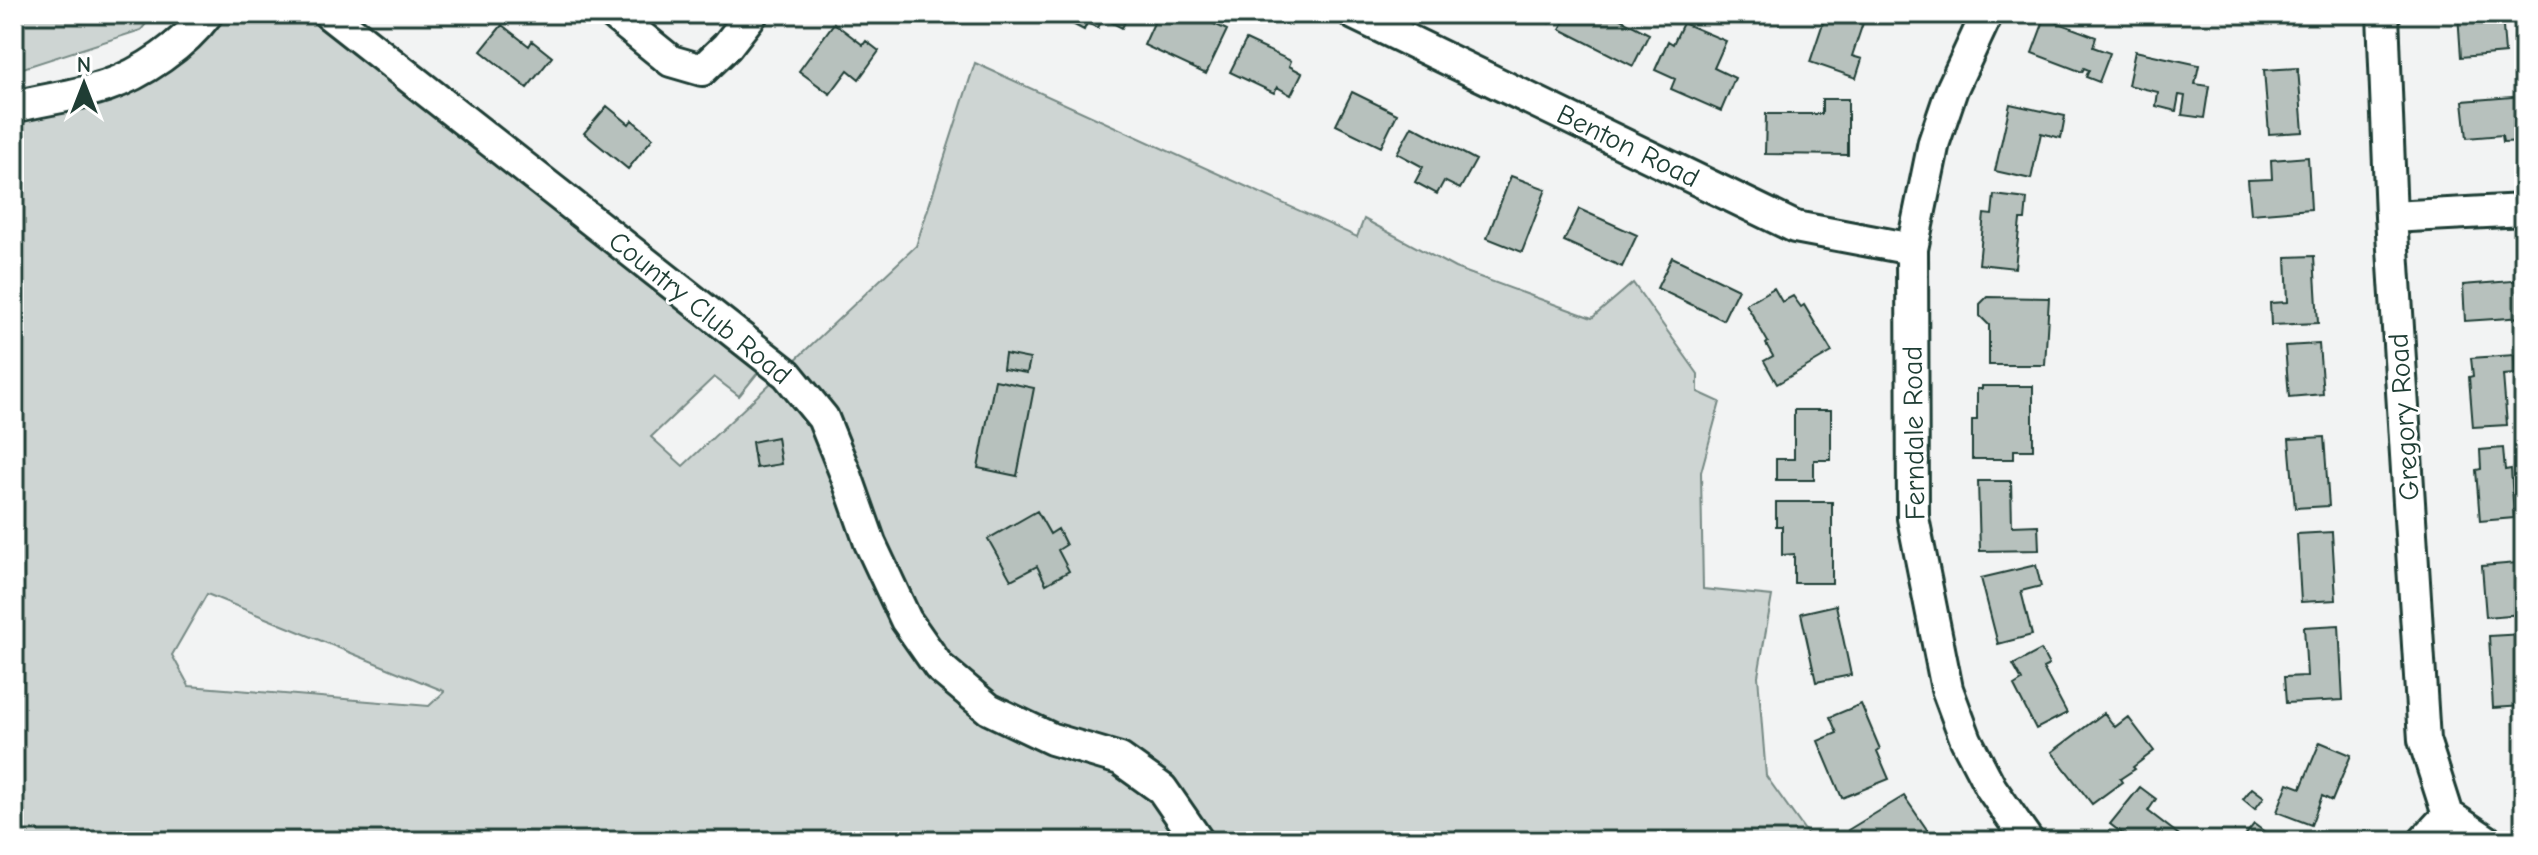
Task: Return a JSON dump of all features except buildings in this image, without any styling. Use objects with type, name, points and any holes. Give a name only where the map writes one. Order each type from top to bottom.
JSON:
[{"type":"street","points":[[14,107],[107,86],[155,62],[200,24],[207,14]]},
{"type":"street","name":"Country Club Road","points":[[329,14],[787,374],[823,418],[870,543],[906,620],[939,667],[989,709],[1052,739],[1120,759],[1162,789],[1198,841]]},
{"type":"street","points":[[613,14],[671,61],[702,70],[727,46],[752,14]]},
{"type":"street","name":"Benton Road","points":[[1354,14],[1795,227],[1912,249]]},
{"type":"street","name":"Ferndale Road","points":[[1987,14],[1952,89],[1934,142],[1912,249],[1913,518],[1947,689],[1966,740],[1991,788],[2028,841]]},
{"type":"street","name":"Gregory Road","points":[[2383,14],[2391,217],[2424,740],[2448,815]]},
{"type":"street","points":[[2391,217],[2524,210]]},
{"type":"street","points":[[2424,841],[2448,815],[2487,841]]},
{"type":"shaded area","points":[[14,14],[154,14],[141,30],[14,71]]},
{"type":"shaded area","points":[[207,14],[328,14],[765,364],[739,396],[714,377],[651,437],[683,466],[916,246],[975,63],[1357,237],[1364,219],[1455,268],[1592,318],[1633,283],[1698,374],[1698,392],[1720,402],[1701,472],[1703,589],[1772,596],[1758,676],[1766,776],[1806,832],[1808,841],[14,841],[14,107],[107,86]],"holes":[[[207,594],[444,691],[429,706],[189,686],[172,655]]]}]
